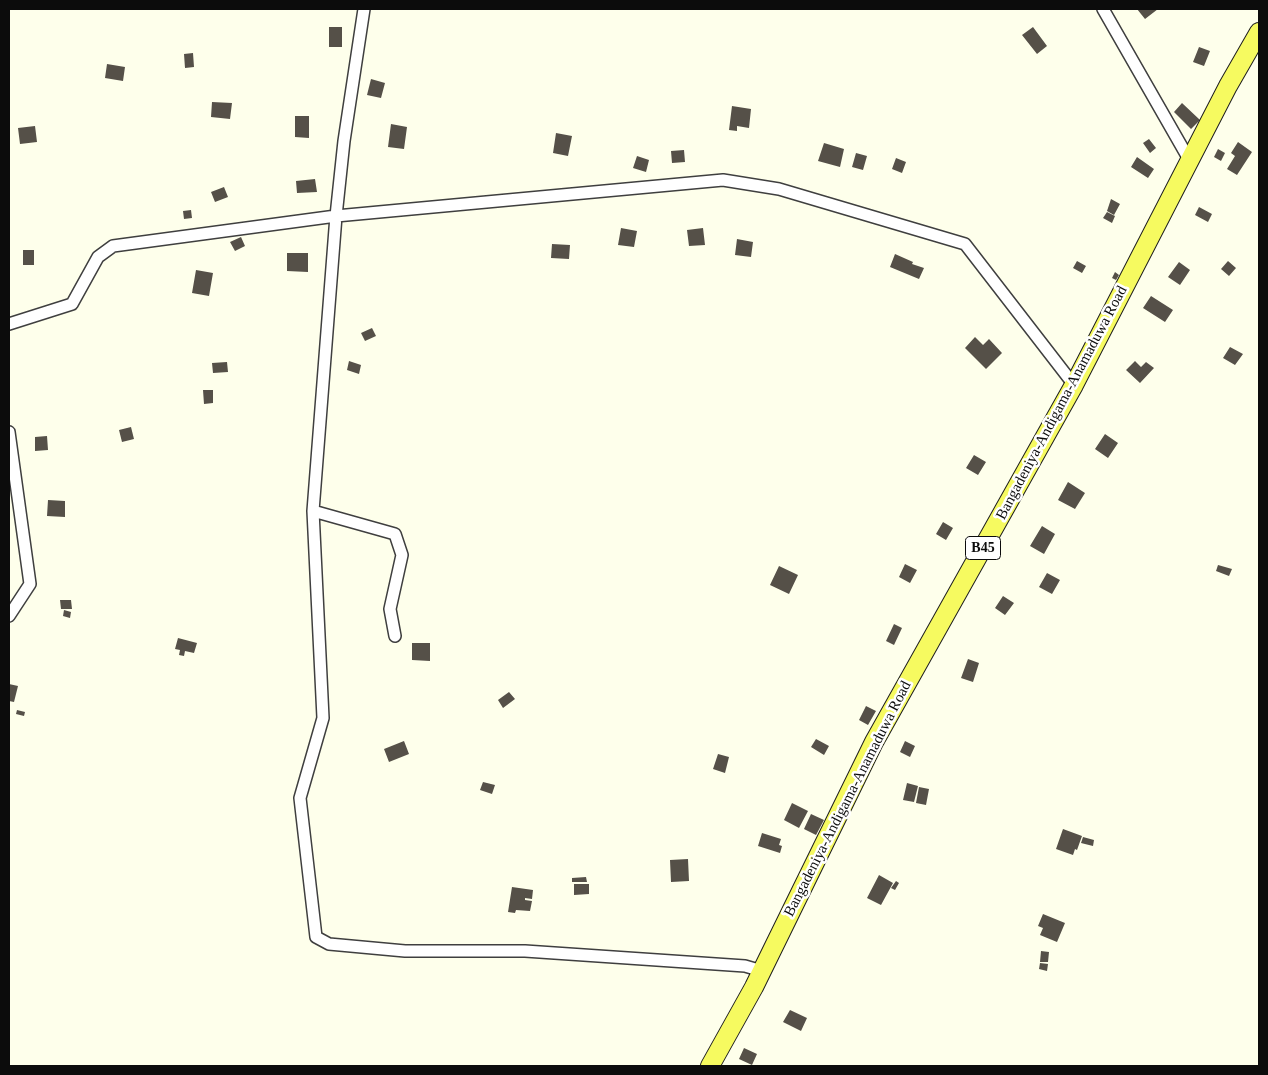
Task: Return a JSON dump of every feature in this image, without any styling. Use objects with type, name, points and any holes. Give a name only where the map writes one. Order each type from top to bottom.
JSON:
[{"type":"main road","name":"Bangadeniya-Andigama-Anamaduwa Road","points":[[710,1066],[762,971],[874,742],[1074,385],[1228,86],[1259,32]]},
{"type":"street","points":[[364,9],[344,141],[336,216],[313,512],[323,718],[300,798],[316,937],[329,944],[405,951],[525,951],[745,966],[762,971]]},
{"type":"street","points":[[1103,9],[1190,161]]},
{"type":"street","points":[[9,324],[72,304],[98,257],[113,246],[336,216],[723,180],[779,188],[965,244],[1074,385]]},
{"type":"street","points":[[9,432],[30,584],[9,616]]},
{"type":"street","points":[[313,512],[395,534],[402,555],[390,609],[395,636]]},
{"type":"building","points":[[1137,9],[1158,9],[1145,19]]},
{"type":"building","points":[[329,27],[342,27],[342,47],[329,47]]},
{"type":"building","points":[[1033,27],[1047,46],[1037,54],[1022,35]]},
{"type":"building","points":[[1199,47],[1210,51],[1204,66],[1193,62]]},
{"type":"building","points":[[193,53],[194,67],[185,68],[184,54]]},
{"type":"building","points":[[107,64],[125,67],[123,81],[105,78]]},
{"type":"building","points":[[371,79],[385,83],[381,98],[367,95]]},
{"type":"building","points":[[212,102],[232,103],[230,119],[211,117]]},
{"type":"building","points":[[1182,103],[1200,120],[1191,129],[1174,112]]},
{"type":"building","points":[[732,106],[751,109],[749,128],[737,126],[737,131],[729,130]]},
{"type":"building","points":[[295,116],[309,116],[309,138],[295,137]]},
{"type":"building","points":[[391,124],[407,127],[404,149],[388,147]]},
{"type":"building","points":[[35,126],[37,142],[20,144],[18,128]]},
{"type":"building","points":[[556,133],[572,136],[568,156],[553,153]]},
{"type":"building","points":[[1149,139],[1156,148],[1150,153],[1143,143]]},
{"type":"building","points":[[1238,142],[1252,152],[1237,175],[1227,169],[1235,156],[1231,153]]},
{"type":"building","points":[[824,143],[844,149],[840,167],[818,161]]},
{"type":"building","points":[[1218,149],[1225,153],[1221,161],[1214,157]]},
{"type":"building","points":[[684,150],[685,162],[672,163],[671,151]]},
{"type":"building","points":[[856,153],[867,156],[863,170],[852,167]]},
{"type":"building","points":[[637,156],[649,160],[646,172],[633,168]]},
{"type":"building","points":[[1137,157],[1154,169],[1148,178],[1131,167]]},
{"type":"building","points":[[896,158],[906,162],[902,173],[892,169]]},
{"type":"building","points":[[315,179],[317,192],[297,193],[296,181]]},
{"type":"building","points":[[224,187],[228,197],[215,202],[211,192]]},
{"type":"building","points":[[1111,199],[1120,204],[1114,215],[1107,211]]},
{"type":"building","points":[[1199,207],[1212,214],[1208,222],[1195,215]]},
{"type":"building","points":[[191,210],[192,218],[184,219],[183,211]]},
{"type":"building","points":[[1107,212],[1115,216],[1112,223],[1103,218]]},
{"type":"building","points":[[621,228],[637,231],[634,247],[618,245]]},
{"type":"building","points":[[703,228],[705,245],[689,246],[687,230]]},
{"type":"building","points":[[241,237],[245,246],[235,251],[230,242]]},
{"type":"building","points":[[737,239],[753,242],[751,257],[735,255]]},
{"type":"building","points":[[552,244],[570,245],[569,259],[551,258]]},
{"type":"building","points":[[23,250],[34,250],[34,265],[23,265]]},
{"type":"building","points":[[287,253],[308,253],[308,272],[287,271]]},
{"type":"building","points":[[895,254],[913,262],[912,264],[924,268],[919,279],[890,267]]},
{"type":"building","points":[[1077,261],[1086,266],[1082,273],[1073,268]]},
{"type":"building","points":[[1228,261],[1236,268],[1229,276],[1221,269]]},
{"type":"building","points":[[1179,262],[1190,270],[1180,285],[1168,277]]},
{"type":"building","points":[[196,270],[213,273],[209,296],[192,293]]},
{"type":"building","points":[[1115,272],[1119,275],[1116,280],[1112,278]]},
{"type":"building","points":[[1151,296],[1173,310],[1165,322],[1143,308]]},
{"type":"building","points":[[372,328],[376,336],[365,341],[361,333]]},
{"type":"building","points":[[975,337],[983,345],[989,339],[1002,353],[986,369],[965,348]]},
{"type":"building","points":[[1230,347],[1243,354],[1235,365],[1223,358]]},
{"type":"building","points":[[349,361],[361,365],[359,374],[347,370]]},
{"type":"building","points":[[1135,361],[1141,367],[1146,362],[1154,368],[1140,383],[1126,370]]},
{"type":"building","points":[[227,362],[228,372],[213,373],[212,363]]},
{"type":"building","points":[[203,390],[213,390],[213,403],[204,404]]},
{"type":"building","points":[[131,427],[134,439],[122,442],[119,430]]},
{"type":"building","points":[[1105,434],[1118,443],[1108,458],[1095,449]]},
{"type":"building","points":[[47,436],[48,450],[35,451],[35,437]]},
{"type":"building","points":[[974,455],[986,462],[978,475],[966,468]]},
{"type":"building","points":[[1068,482],[1085,493],[1075,509],[1058,500]]},
{"type":"building","points":[[48,500],[65,501],[65,517],[47,516]]},
{"type":"building","points":[[943,522],[953,528],[946,540],[936,534]]},
{"type":"building","points":[[1042,526],[1055,534],[1044,554],[1030,546]]},
{"type":"building","points":[[905,564],[917,570],[910,583],[899,577]]},
{"type":"building","points":[[1218,565],[1232,569],[1229,576],[1216,571]]},
{"type":"building","points":[[779,566],[798,575],[789,594],[770,585]]},
{"type":"building","points":[[1047,573],[1060,580],[1052,594],[1039,587]]},
{"type":"building","points":[[1003,596],[1014,603],[1005,615],[995,608]]},
{"type":"building","points":[[60,600],[71,600],[72,609],[61,609]]},
{"type":"building","points":[[64,610],[71,612],[70,618],[63,616]]},
{"type":"building","points":[[894,624],[902,628],[894,645],[886,641]]},
{"type":"building","points":[[178,638],[197,643],[194,653],[185,651],[184,656],[179,655],[180,650],[175,649]]},
{"type":"building","points":[[412,643],[430,643],[430,661],[412,660]]},
{"type":"building","points":[[968,659],[979,663],[973,682],[961,678]]},
{"type":"building","points":[[9,684],[18,686],[14,702],[9,701]]},
{"type":"building","points":[[509,692],[515,699],[503,708],[498,700]]},
{"type":"building","points":[[866,706],[876,711],[868,725],[859,720]]},
{"type":"building","points":[[17,710],[25,712],[24,716],[16,714]]},
{"type":"building","points":[[816,739],[829,746],[824,755],[811,747]]},
{"type":"building","points":[[404,741],[409,754],[389,762],[384,749]]},
{"type":"building","points":[[905,741],[915,746],[910,757],[900,752]]},
{"type":"building","points":[[718,754],[729,757],[725,773],[713,769]]},
{"type":"building","points":[[483,782],[495,785],[492,794],[480,790]]},
{"type":"building","points":[[907,783],[918,786],[914,802],[903,800]]},
{"type":"building","points":[[919,787],[929,789],[926,805],[916,803]]},
{"type":"building","points":[[792,803],[808,811],[799,828],[784,820]]},
{"type":"building","points":[[811,814],[824,820],[816,835],[804,829]]},
{"type":"building","points":[[1063,829],[1082,836],[1073,855],[1056,849]]},
{"type":"building","points":[[762,833],[781,839],[779,845],[782,846],[780,853],[758,846]]},
{"type":"building","points":[[1083,837],[1094,840],[1093,846],[1081,843]]},
{"type":"building","points":[[688,859],[689,881],[671,882],[670,860]]},
{"type":"building","points":[[879,875],[893,883],[881,905],[867,898]]},
{"type":"building","points":[[586,877],[587,882],[572,882],[572,878]]},
{"type":"building","points":[[896,881],[899,883],[895,890],[891,888]]},
{"type":"building","points":[[574,884],[589,884],[589,894],[574,895]]},
{"type":"building","points":[[512,887],[533,890],[532,899],[525,898],[525,900],[532,901],[530,911],[516,910],[515,913],[508,912]]},
{"type":"building","points":[[1043,914],[1065,923],[1057,942],[1040,935],[1043,928],[1038,926]]},
{"type":"building","points":[[1041,951],[1049,952],[1048,962],[1040,962]]},
{"type":"building","points":[[1040,963],[1048,964],[1047,971],[1039,969]]},
{"type":"building","points":[[790,1010],[807,1018],[801,1031],[783,1022]]},
{"type":"building","points":[[744,1048],[757,1054],[752,1065],[739,1059]]}]
